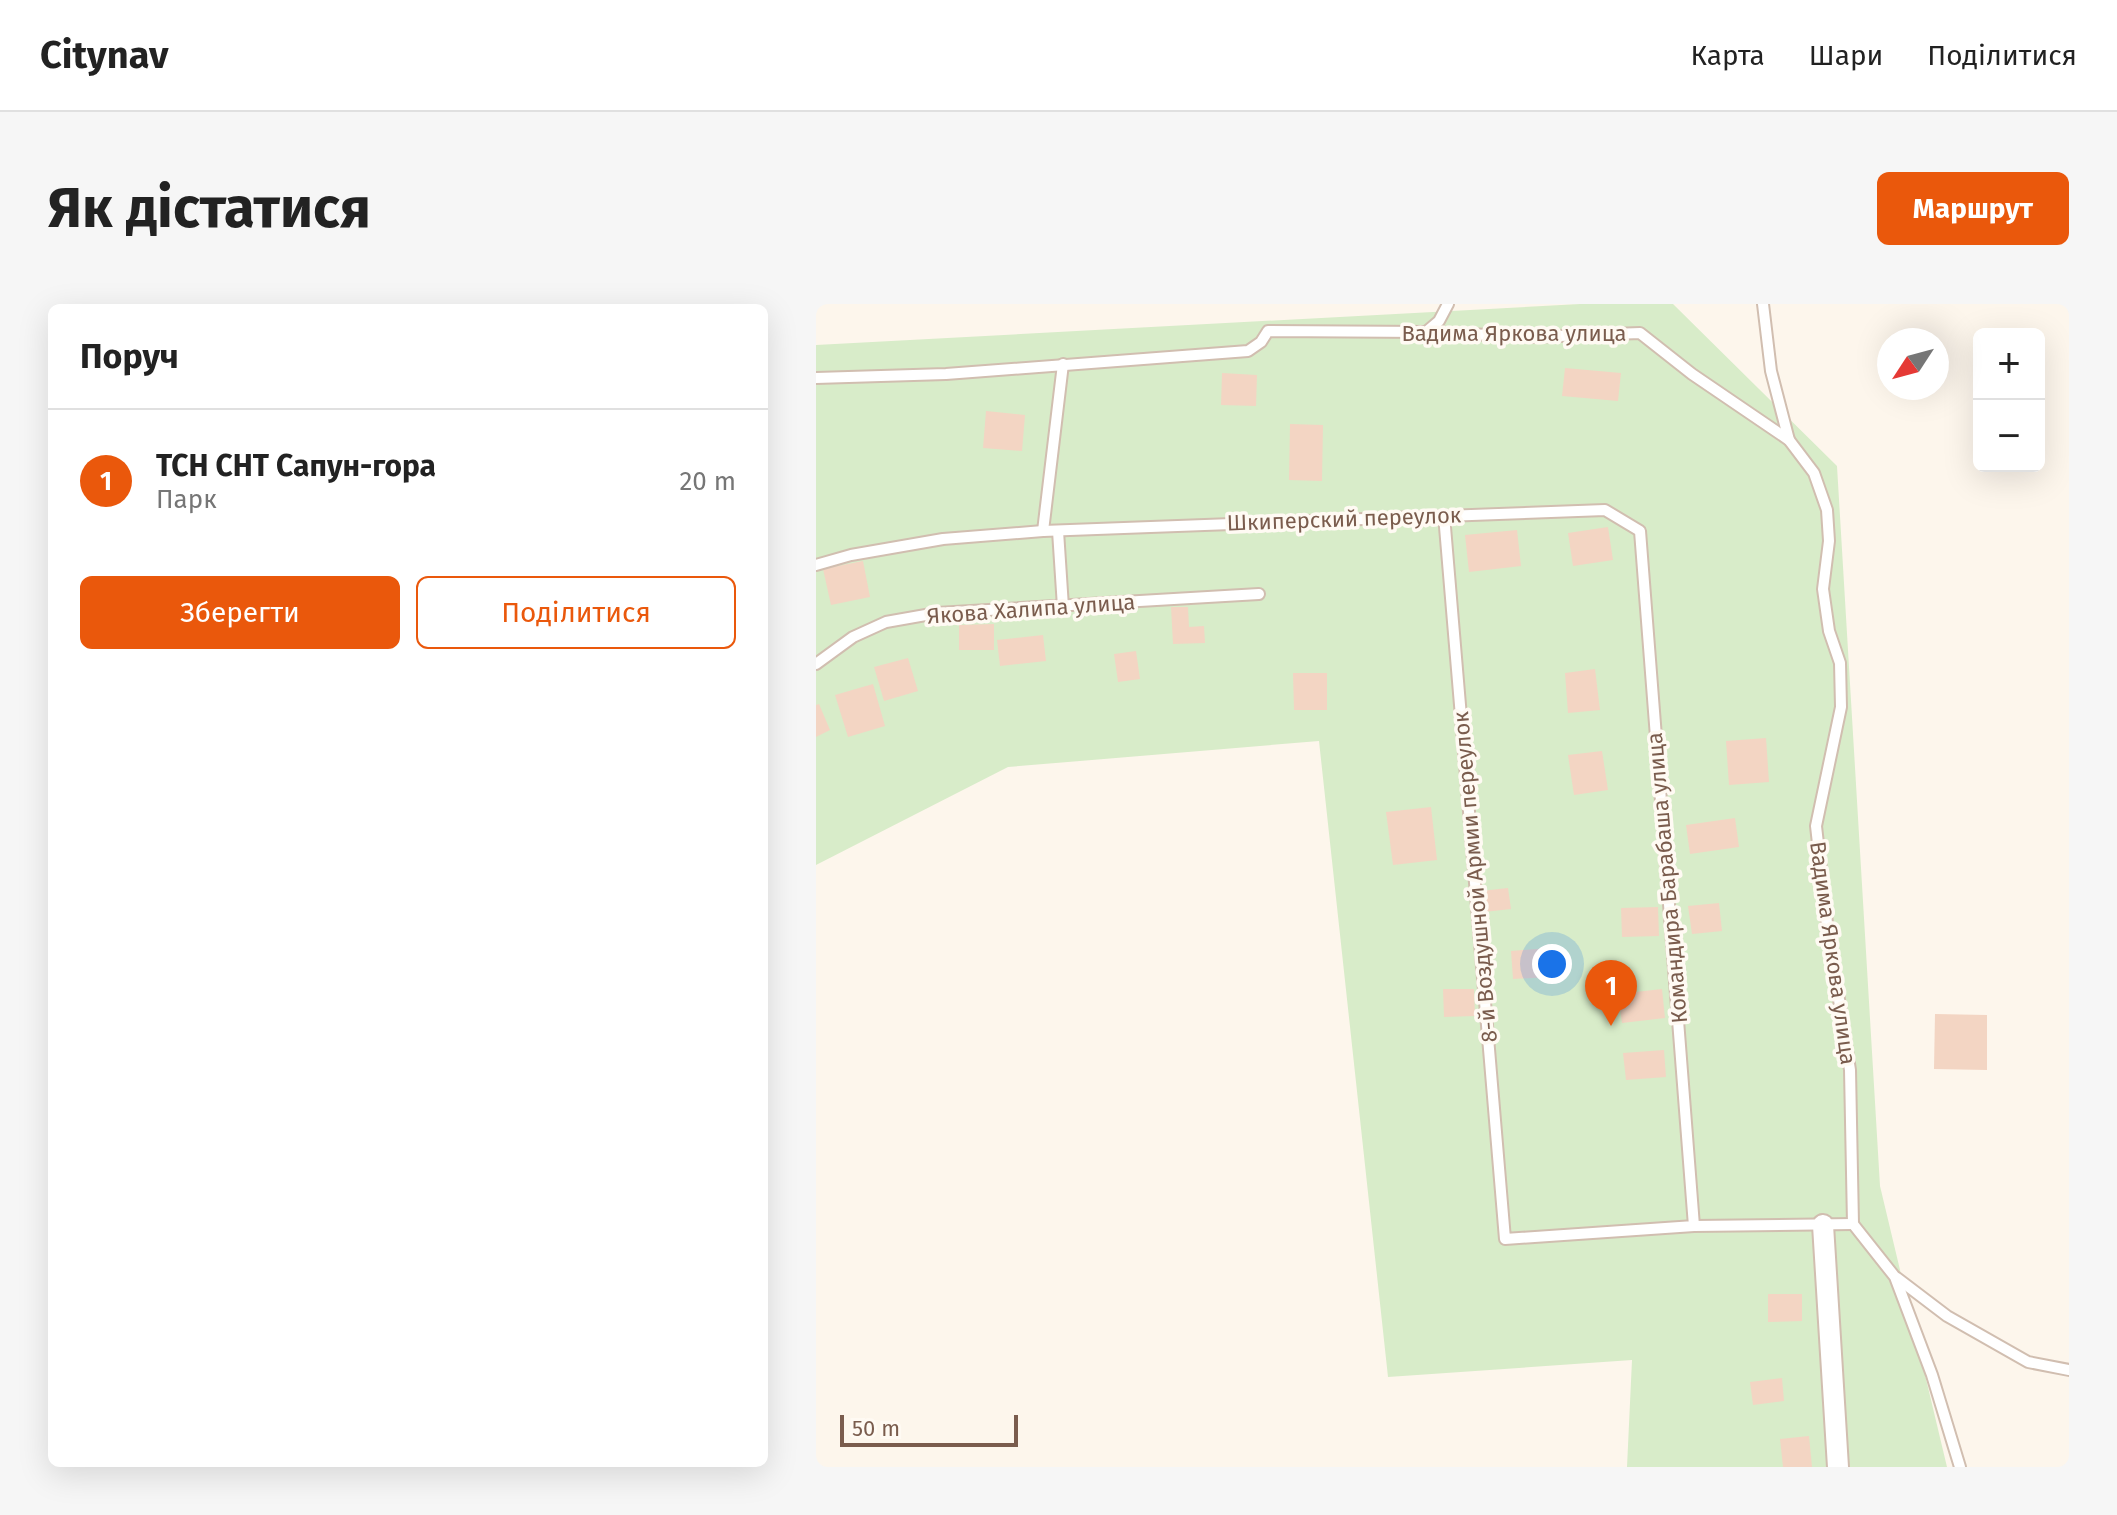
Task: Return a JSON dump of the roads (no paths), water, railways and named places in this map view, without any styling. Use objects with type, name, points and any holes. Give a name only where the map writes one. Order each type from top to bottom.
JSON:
[{"type":"street","points":[[1823,1225],[1838,1467]]},
{"type":"lane","points":[[1426,332],[1439,321],[1448,304]]},
{"type":"lane","points":[[1763,304],[1771,371],[1789,440]]},
{"type":"lane","name":"Вадима Яркова улица","points":[[816,378],[946,374],[1248,351],[1261,342],[1268,331],[1426,332],[1532,337],[1640,333],[1692,374],[1789,440],[1814,473],[1827,510],[1829,541],[1823,589],[1829,631],[1840,663],[1841,707],[1816,826],[1827,923],[1850,1070],[1853,1224]]},
{"type":"lane","points":[[816,565],[851,555],[943,539],[1043,531],[1063,364]]},
{"type":"lane","name":"Шкиперский переулок","points":[[1043,531],[1605,510],[1640,531]]},
{"type":"lane","name":"8-й Воздушной Армии переулок","points":[[1444,515],[1505,1239],[1694,1226]]},
{"type":"lane","points":[[1058,531],[1063,607]]},
{"type":"lane","name":"Командира Барабаша улица","points":[[1640,531],[1694,1226]]},
{"type":"lane","name":"Якова Халипа улица","points":[[816,664],[853,637],[886,622],[937,613],[1259,594]]},
{"type":"lane","points":[[1694,1226],[1853,1224],[1895,1277],[1947,1316],[2028,1362],[2069,1370]]},
{"type":"lane","points":[[1895,1277],[1932,1375],[1960,1467]]},
{"type":"place","name":"ТСН СНТ Сапун-гора","points":[[1611,1026]]}]
